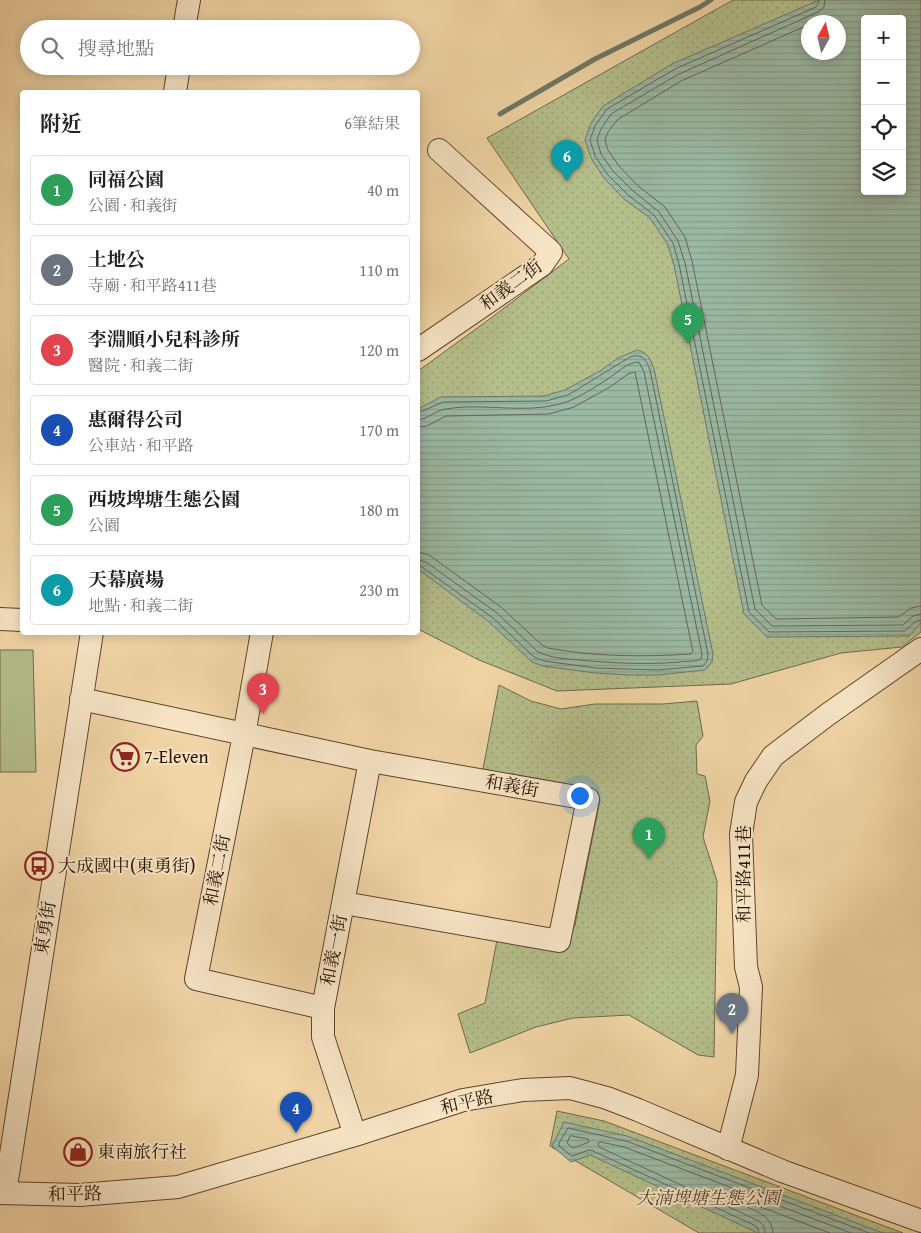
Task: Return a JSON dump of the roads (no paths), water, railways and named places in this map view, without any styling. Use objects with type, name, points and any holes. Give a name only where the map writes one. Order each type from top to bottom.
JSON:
[{"type":"street","points":[[186,20],[189,0]]},
{"type":"street","points":[[175,90],[178,75]]},
{"type":"street","name":"和義二街","points":[[420,349],[542,266],[551,252],[439,150]]},
{"type":"street","points":[[0,619],[20,620]]},
{"type":"street","name":"東勇街","points":[[2,1193],[92,635]]},
{"type":"street","name":"和義二街","points":[[261,635],[196,979],[322,1008]]},
{"type":"street","name":"和平路411巷","points":[[728,1148],[747,1074],[751,987],[746,967],[741,834],[746,802],[756,781],[773,756],[827,715],[921,649]]},
{"type":"street","name":"和義街","points":[[81,699],[370,761],[588,799],[559,941],[344,904]]},
{"type":"street","name":"和義一街","points":[[355,1135],[323,1036],[322,1008],[344,904],[370,761]]},
{"type":"street","name":"和平路","points":[[2,1193],[80,1196],[178,1187],[355,1135],[463,1100],[523,1090],[570,1088],[607,1098],[782,1172],[921,1221]]},
{"type":"water","points":[[819,0],[921,0],[921,623],[909,636],[767,637],[744,614],[674,265],[668,245],[650,218],[624,199],[604,178],[591,158],[585,140],[591,123],[603,106],[672,64]]},
{"type":"water","points":[[637,350],[648,356],[654,369],[713,654],[712,662],[705,670],[658,675],[628,675],[543,666],[532,662],[489,622],[420,570],[420,408],[441,397],[544,396],[565,390],[600,371],[618,358]]},
{"type":"water","name":"大湳埤塘生態公園","points":[[564,1122],[627,1136],[883,1233],[758,1233],[590,1155],[571,1162],[552,1146]]},
{"type":"waterway","points":[[500,114],[595,59],[711,0]]},
{"type":"place","name":"天幕廣場","points":[[567,181]]},
{"type":"place","name":"西坡埤塘生態公園","points":[[688,344]]},
{"type":"place","name":"李淵順小兒科診所","points":[[263,714]]},
{"type":"place","name":"7-Eleven","points":[[125,757]]},
{"type":"place","name":"同福公園","points":[[649,859]]},
{"type":"place","name":"大成國中(東勇街)","points":[[39,866]]},
{"type":"place","name":"土地公","points":[[732,1034]]},
{"type":"place","name":"惠爾得公司","points":[[296,1133]]},
{"type":"place","name":"東南旅行社","points":[[78,1152]]}]
